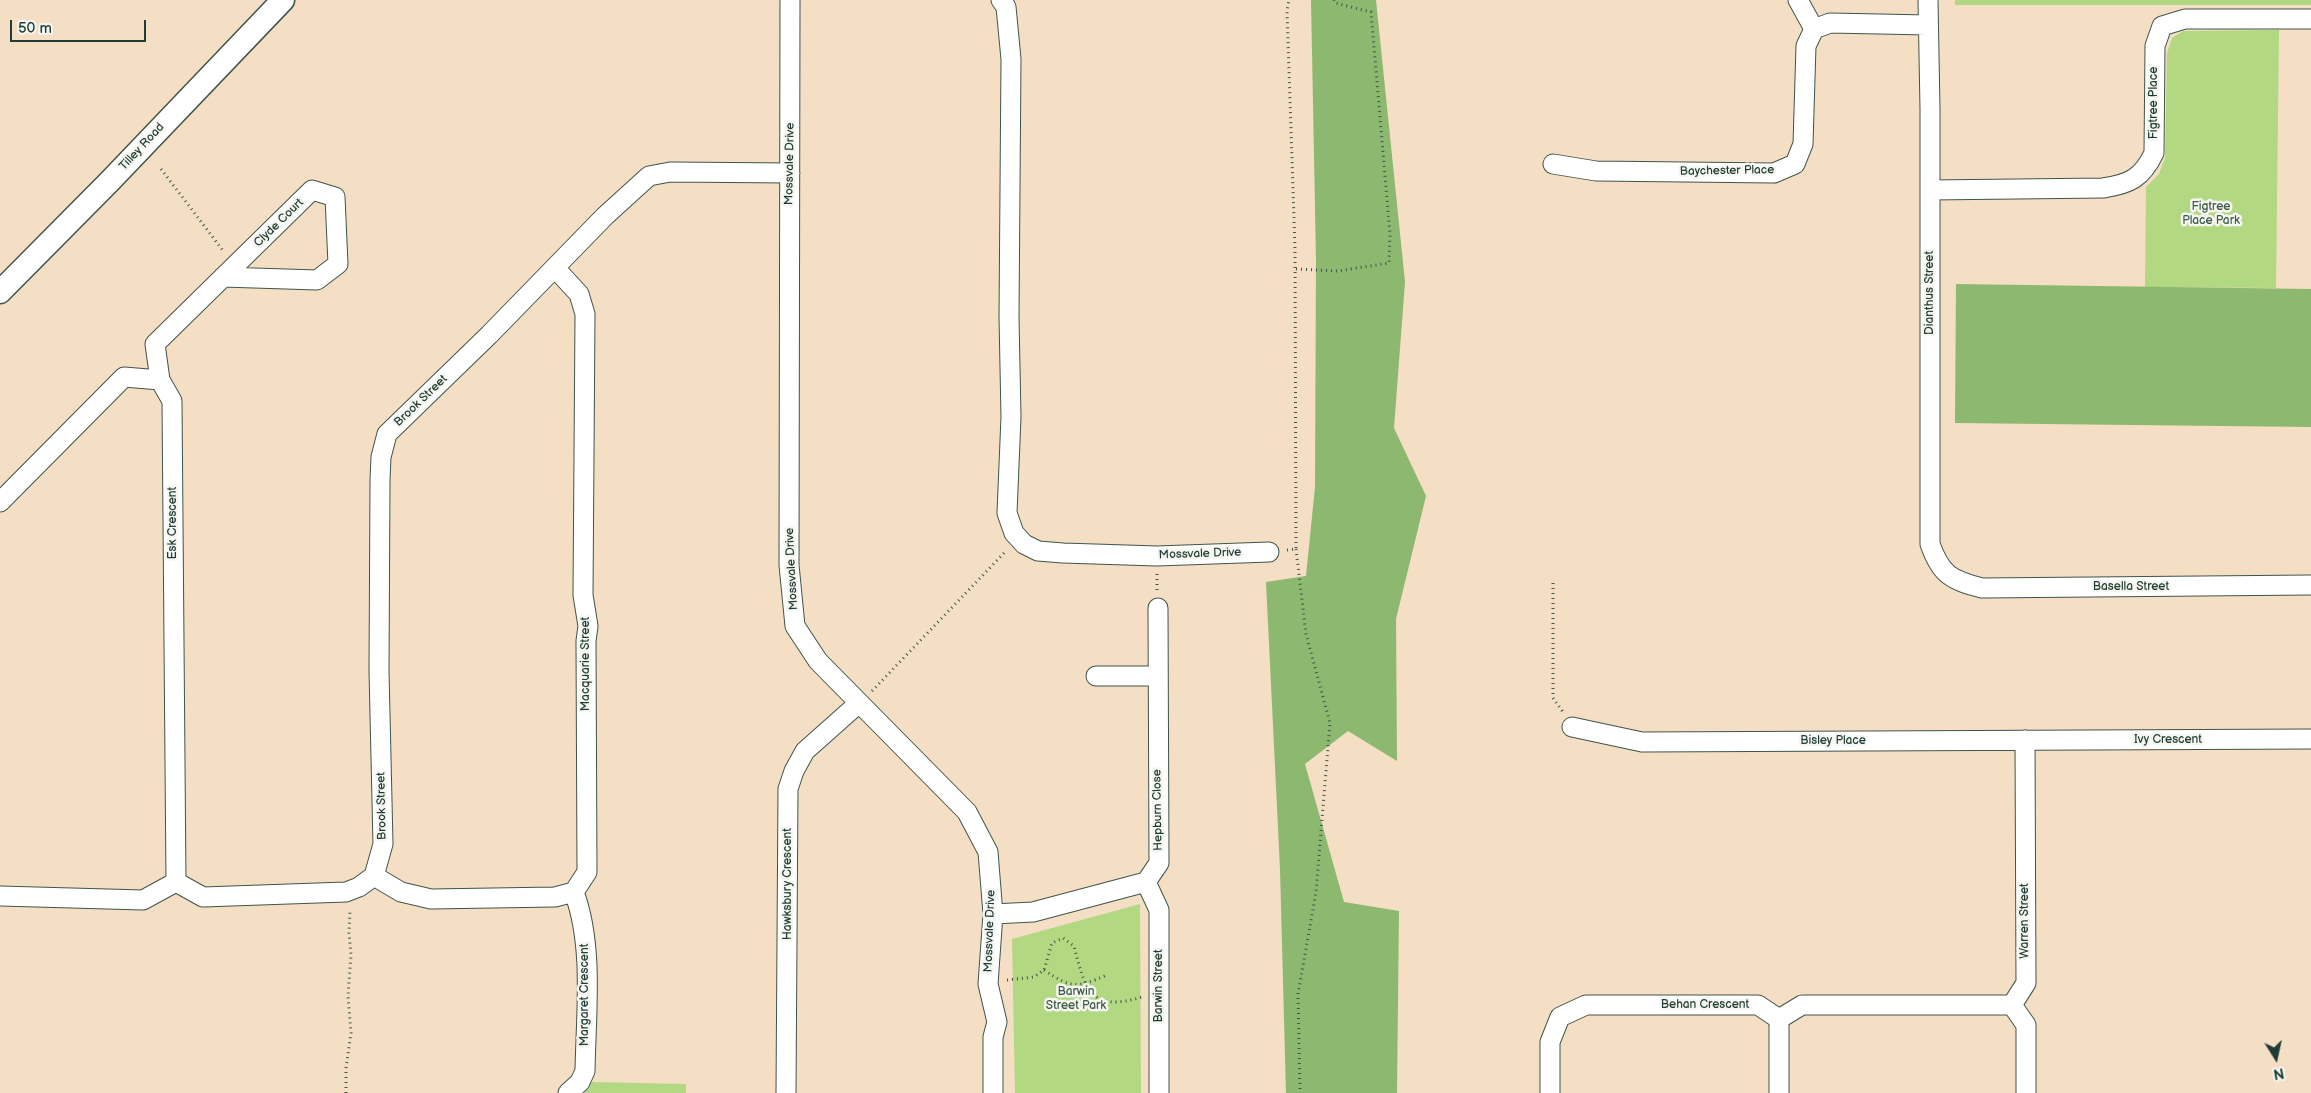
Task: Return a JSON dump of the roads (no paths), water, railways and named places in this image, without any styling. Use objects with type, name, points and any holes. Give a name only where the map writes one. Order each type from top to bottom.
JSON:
[{"type":"main road","name":"Tilley Road","points":[[0,292],[110,181],[283,0]]},
{"type":"street","name":"Mossvale Drive","points":[[790,0],[789,564],[795,626],[818,661],[967,812],[988,852],[993,914],[988,984],[997,1022],[993,1037],[993,1093]]},
{"type":"street","name":"Mossvale Drive","points":[[1001,0],[1006,7],[1011,59],[1009,160],[1011,417],[1008,513],[1014,533],[1024,544],[1038,551],[1157,556],[1269,552]]},
{"type":"street","points":[[1798,0],[1814,29],[1830,23],[1928,26]]},
{"type":"street","name":"Dianthus Street","points":[[1928,0],[1930,544],[1937,564],[1953,579]]},
{"type":"street","name":"Figtree Place","points":[[1930,190],[2103,188],[2122,186],[2134,179],[2147,167],[2154,153],[2155,46],[2162,26],[2185,19],[2311,19]]},
{"type":"street","name":"Baychester Place","points":[[1553,164],[1596,171],[1774,173],[1795,164],[1803,144],[1806,46],[1814,29]]},
{"type":"street","name":"Brook Street","points":[[374,876],[383,844],[379,671],[380,480],[381,457],[388,434],[648,176],[670,172],[790,174]]},
{"type":"street","name":"Clyde Court","points":[[160,380],[155,344],[312,190],[335,197],[338,264],[317,280],[229,272]]},
{"type":"street","name":"Macquarie Street","points":[[555,268],[579,294],[585,314],[583,595],[588,626],[586,641],[587,872],[574,892]]},
{"type":"street","points":[[0,502],[124,377],[160,380]]},
{"type":"street","name":"Esk Crescent","points":[[160,380],[172,401],[176,882]]},
{"type":"street","name":"Basella Street","points":[[1953,579],[1982,588],[2311,585]]},
{"type":"street","name":"Hepburn Close","points":[[1146,882],[1158,863],[1156,676],[1158,608]]},
{"type":"street","points":[[1096,676],[1156,676]]},
{"type":"street","name":"Hawksbury Crescent","points":[[786,1093],[788,789],[804,751],[859,703]]},
{"type":"street","name":"Bisley Place","points":[[1572,727],[1642,742],[2025,740]]},
{"type":"street","name":"Ivy Crescent","points":[[2025,740],[2311,739]]},
{"type":"street","name":"Warren Street","points":[[2012,1005],[2026,983],[2025,740]]},
{"type":"street","points":[[0,896],[143,900],[176,882],[203,897],[346,892],[359,887],[374,876],[401,892],[431,899],[555,897],[574,892]]},
{"type":"street","points":[[993,914],[1032,912],[1146,882]]},
{"type":"street","name":"Barwin Street","points":[[1146,882],[1159,910],[1160,1093]]},
{"type":"street","name":"Margaret Crescent","points":[[568,1093],[580,1082],[585,1070],[586,948],[582,914],[574,892]]},
{"type":"street","name":"Behan Crescent","points":[[1550,1093],[1550,1042],[1556,1026],[1560,1017],[1586,1005],[1758,1005],[1778,1019]]},
{"type":"street","points":[[1779,1093],[1778,1019],[1802,1005],[2012,1005],[2026,1025],[2026,1093]]},
{"type":"park label","name":"Figtree Place Park","points":[[2211,214]]},
{"type":"park label","name":"Barwin Street Park","points":[[1076,999]]}]
